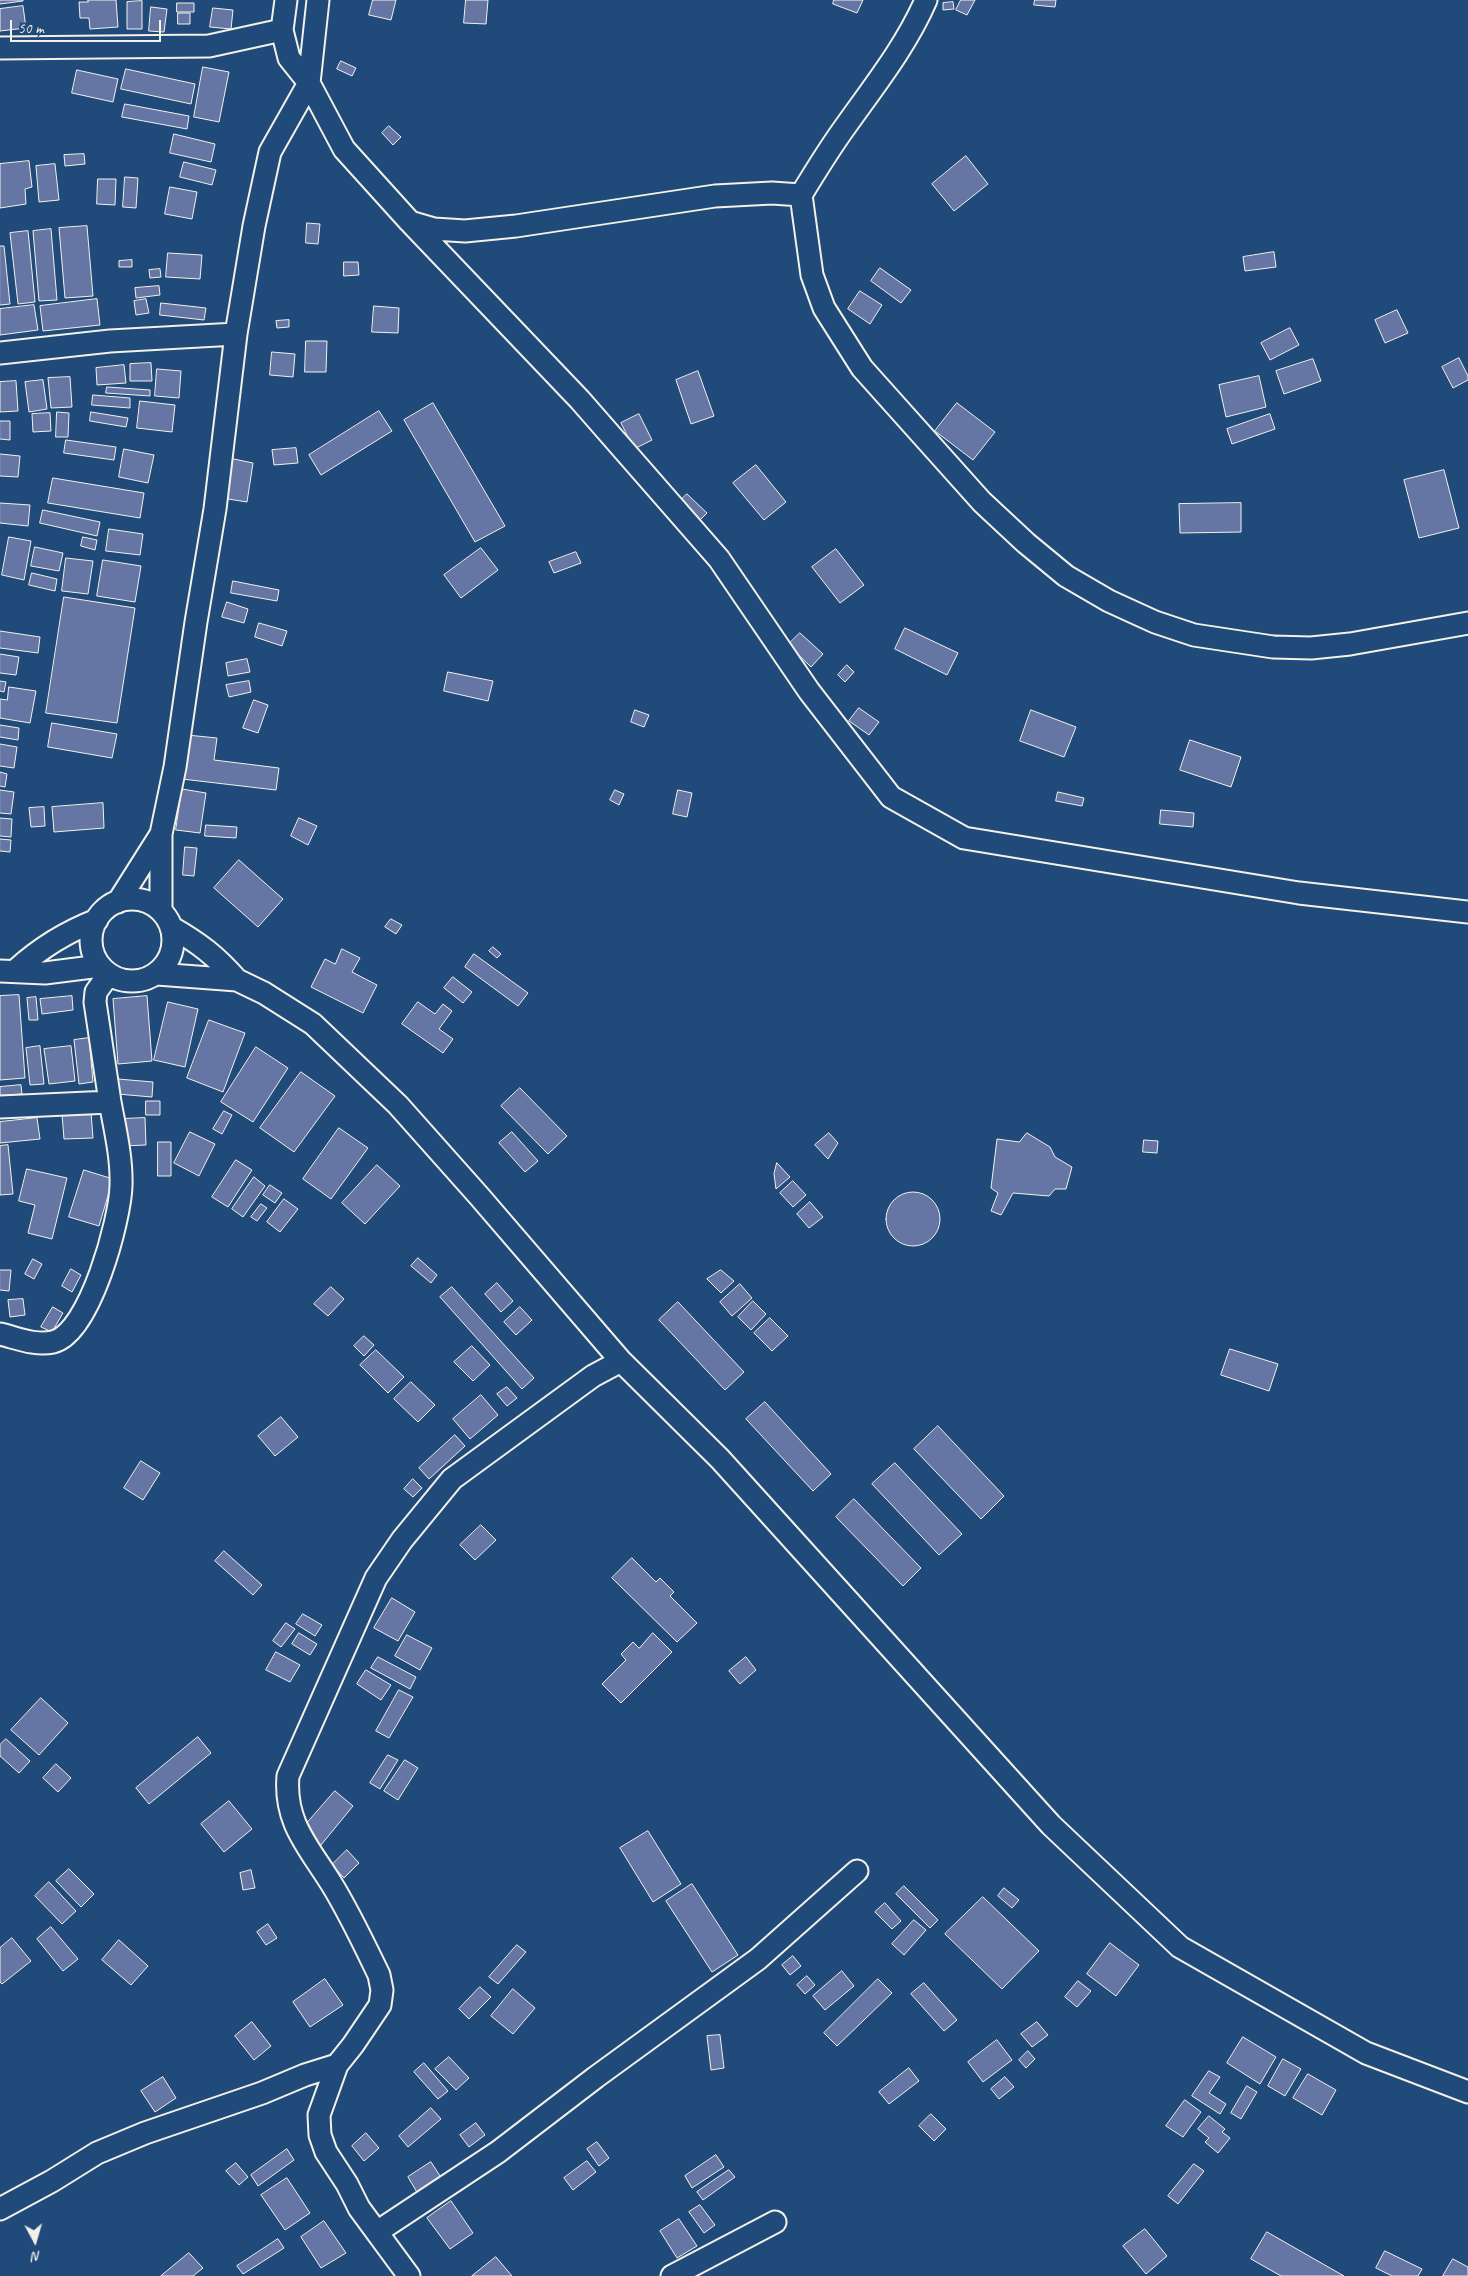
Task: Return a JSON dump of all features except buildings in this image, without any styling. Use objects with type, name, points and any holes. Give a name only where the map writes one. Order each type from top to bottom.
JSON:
[{"type":"street","points":[[286,0],[282,30],[289,58],[309,83],[344,149],[410,222],[580,400],[719,559],[809,691],[891,797],[964,838],[1300,893],[1468,912]]},
{"type":"street","points":[[236,980],[218,958],[166,919],[149,903],[134,899],[118,902],[106,909],[97,920],[92,931],[91,943],[94,955],[104,970],[120,980],[133,981],[145,979],[156,974],[166,964],[172,953],[174,940],[166,919],[161,834],[175,767],[215,508],[236,334],[254,226],[270,152],[309,83],[318,0]]},
{"type":"street","points":[[926,0],[918,19],[882,76],[843,129],[801,196],[812,275],[824,308],[862,368],[982,502],[1026,543],[1066,576],[1109,601],[1163,624],[1194,635],[1273,647],[1311,648],[1350,644],[1468,624]]},
{"type":"street","points":[[0,48],[209,46],[282,30]]},
{"type":"street","points":[[410,222],[434,229],[465,231],[516,226],[715,196],[772,193],[801,196]]},
{"type":"street","points":[[0,353],[110,340],[236,334]]},
{"type":"street","points":[[118,902],[161,834]]},
{"type":"street","points":[[8,970],[72,930],[97,920]]},
{"type":"street","points":[[8,970],[45,972],[104,970]]},
{"type":"street","points":[[0,1334],[38,1343],[54,1342],[69,1332],[81,1315],[112,1245],[119,1212],[121,1184],[119,1154],[96,1002],[96,992],[104,970]]},
{"type":"street","points":[[156,974],[236,980],[264,993],[313,1024],[398,1105],[621,1361],[720,1459],[1050,1825],[1180,1947],[1366,2053],[1468,2092]]},
{"type":"street","points":[[0,1107],[110,1102]]},
{"type":"street","points":[[409,2276],[359,2208],[347,2184],[326,2152],[320,2135],[319,2115],[337,2065],[375,2014],[380,2004],[382,1990],[379,1975],[332,1884],[300,1837],[292,1819],[286,1794],[288,1776],[294,1757],[376,1578],[421,1517],[452,1479],[593,1376],[621,1361]]},
{"type":"street","points":[[377,2232],[498,2152],[596,2077],[758,1959],[857,1871]]},
{"type":"street","points":[[0,2210],[52,2182],[97,2153],[146,2133],[337,2065]]},
{"type":"street","points":[[672,2276],[775,2222]]}]
